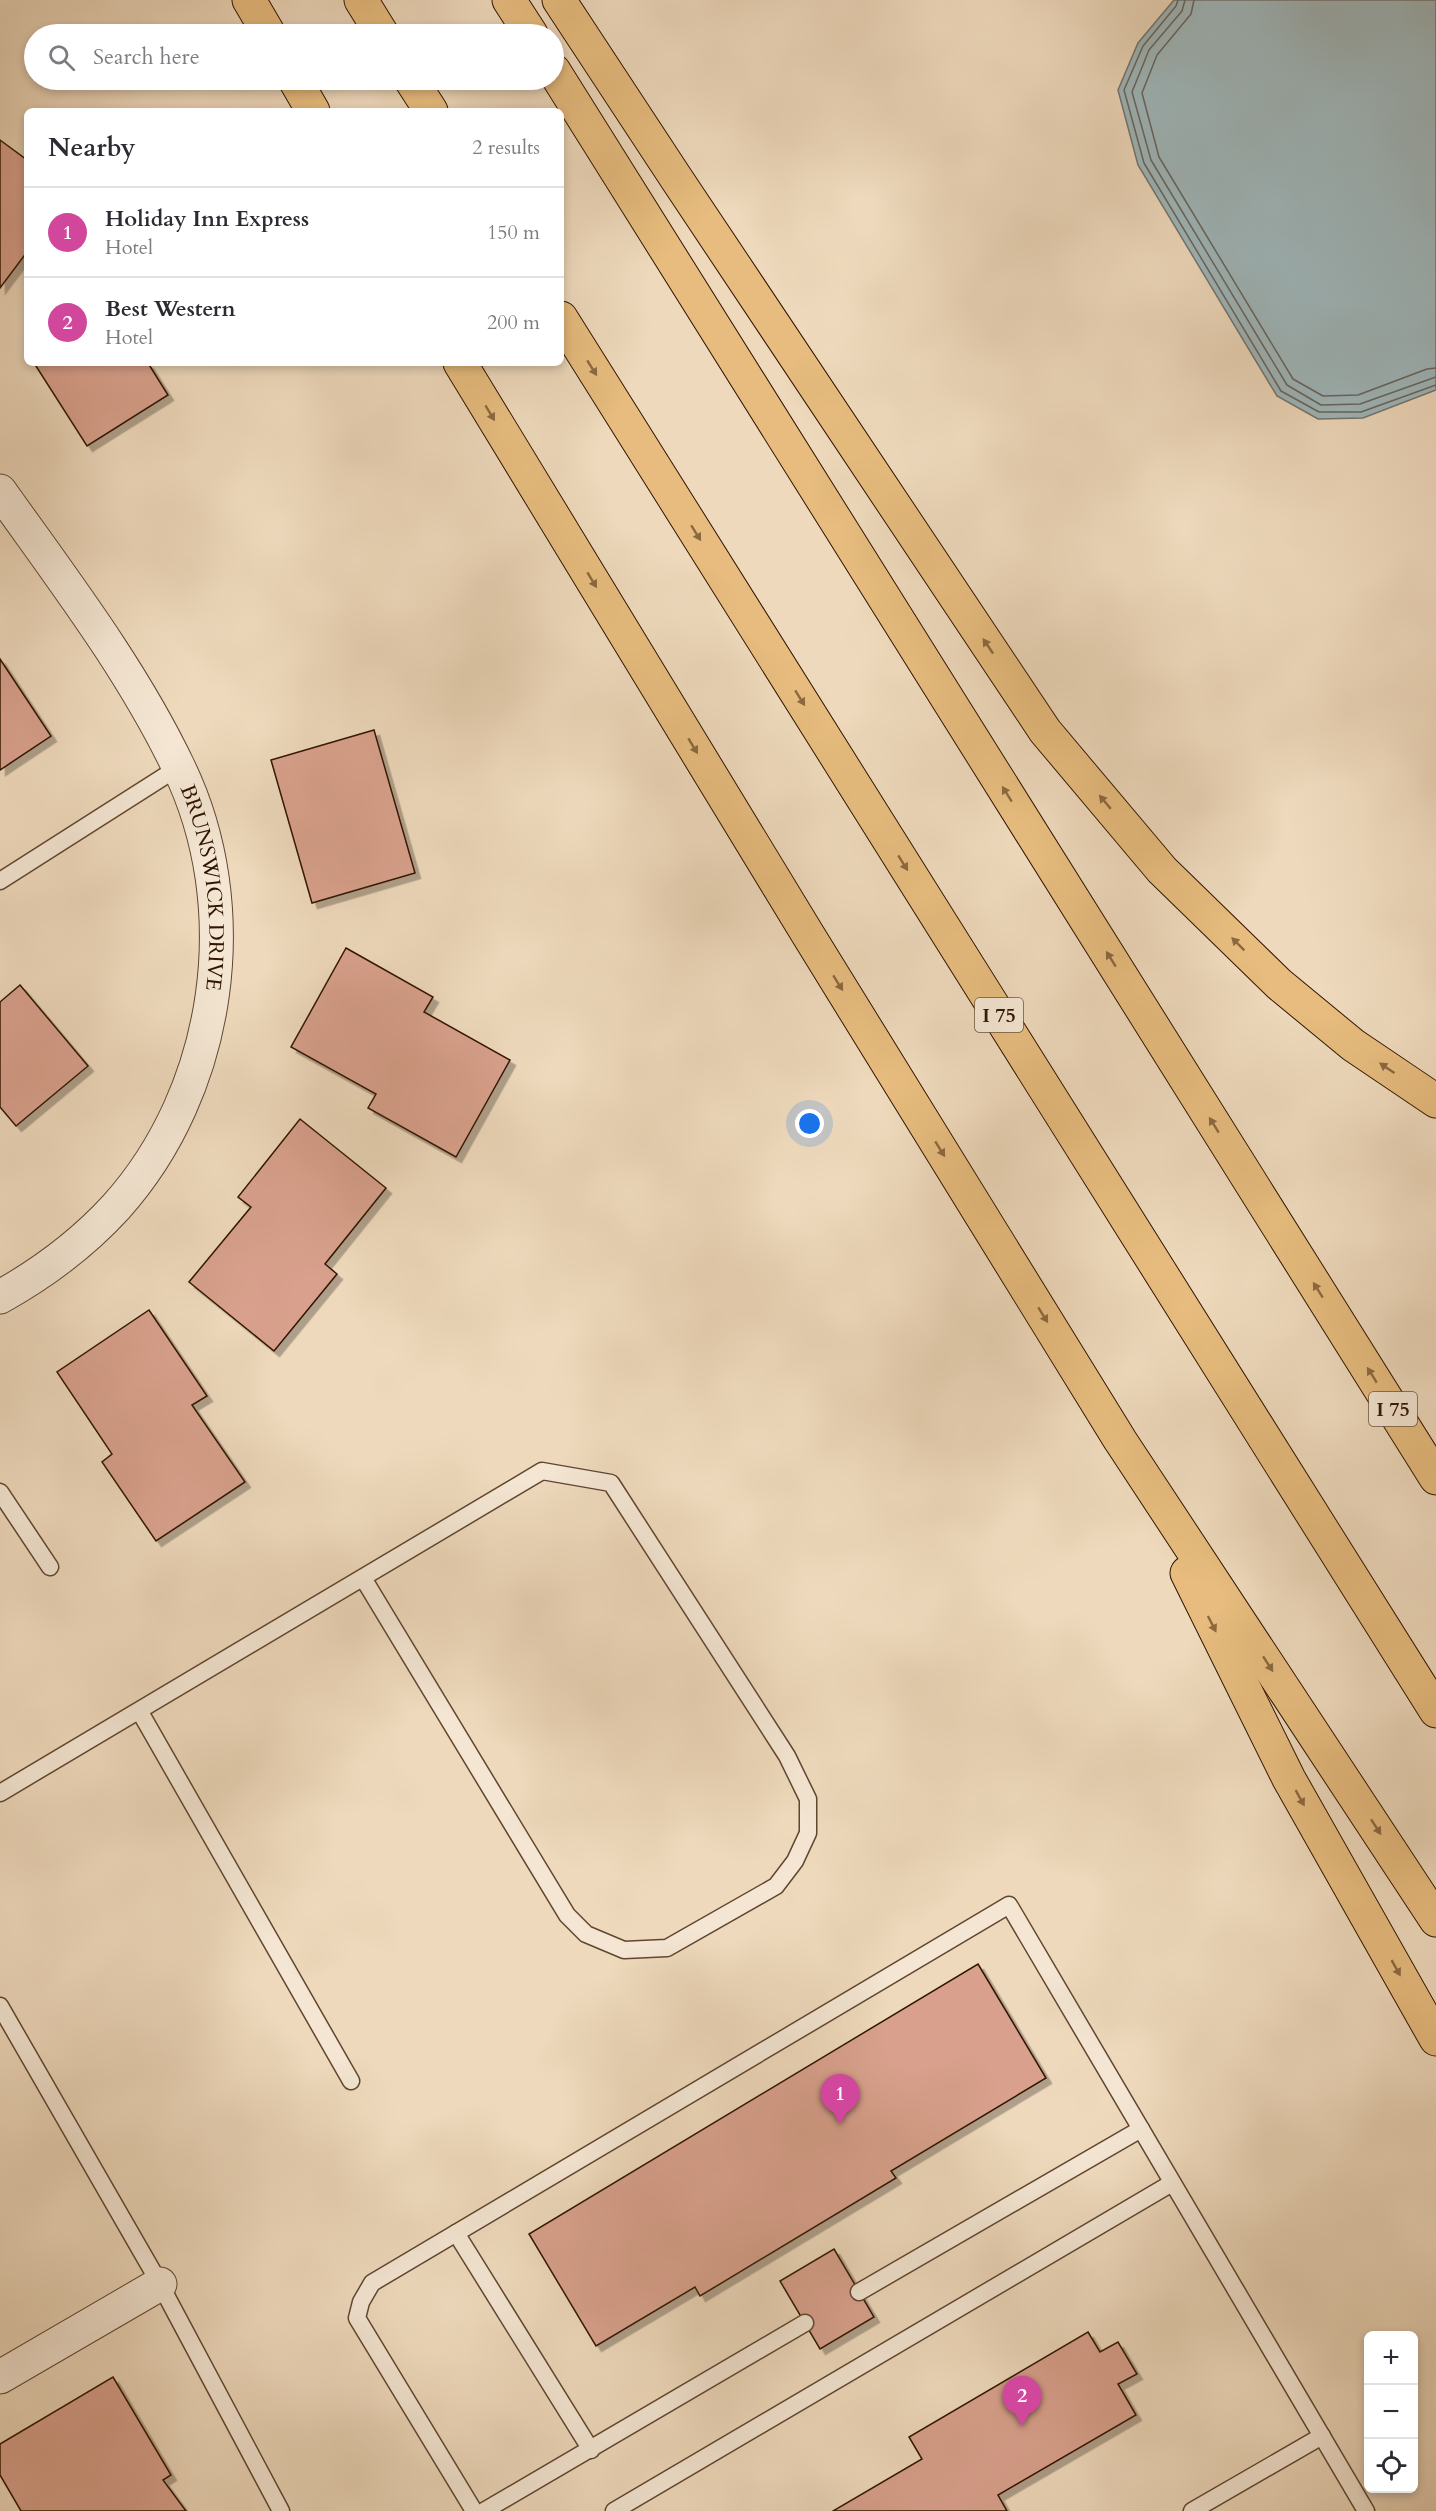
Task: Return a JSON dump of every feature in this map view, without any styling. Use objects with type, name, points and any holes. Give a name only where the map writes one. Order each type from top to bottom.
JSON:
[{"type":"highway","points":[[249,0],[263,24]]},
{"type":"highway","points":[[360,0],[376,24]]},
{"type":"highway","points":[[509,0],[525,24]]},
{"type":"highway","points":[[559,0],[675,178],[1045,731],[1162,870],[1279,984],[1353,1046],[1436,1101]]},
{"type":"highway","name":"I 75","points":[[564,87],[1436,1478]]},
{"type":"highway","points":[[301,90],[311,108]]},
{"type":"highway","points":[[417,90],[428,108]]},
{"type":"highway","name":"I 75","points":[[564,323],[1436,1711]]},
{"type":"highway","points":[[462,366],[801,923],[1120,1440],[1436,1920]]},
{"type":"highway","points":[[1120,1440],[1289,1779],[1436,2039]]},
{"type":"street","name":"BRUNSWICK DRIVE","points":[[0,491],[96,627],[134,687],[179,767],[199,820],[210,860],[217,916],[216,973],[206,1031],[188,1088],[164,1138],[142,1174],[116,1207],[86,1237],[31,1280],[0,1296]]},
{"type":"street","points":[[0,2377],[160,2284]]},
{"type":"lane","points":[[0,882],[179,767]]},
{"type":"lane","points":[[0,1793],[140,1712],[363,1578],[542,1471],[611,1483],[787,1756],[808,1798],[808,1833],[795,1861],[776,1886],[667,1948],[624,1950],[586,1934],[567,1915],[363,1578]]},
{"type":"lane","points":[[0,1492],[50,1567]]},
{"type":"lane","points":[[140,1712],[351,2081]]},
{"type":"lane","points":[[474,2511],[357,2318],[361,2302],[372,2283],[1009,1905],[1366,2511]]},
{"type":"lane","points":[[0,2006],[160,2284],[282,2511]]},
{"type":"lane","points":[[859,2292],[1141,2129]]},
{"type":"lane","points":[[614,2511],[1172,2183]]},
{"type":"lane","points":[[456,2233],[591,2450]]},
{"type":"lane","points":[[484,2511],[805,2323]]},
{"type":"lane","points":[[1192,2511],[1322,2436]]},
{"type":"water","points":[[1174,0],[1436,0],[1436,390],[1363,418],[1318,419],[1277,396],[1138,165],[1118,90],[1138,43]]},
{"type":"building","points":[[0,140],[24,158],[24,256],[0,288]]},
{"type":"building","points":[[36,366],[150,366],[168,395],[87,446]]},
{"type":"building","points":[[0,659],[51,736],[0,770]]},
{"type":"building","points":[[374,730],[415,873],[312,903],[271,760]]},
{"type":"building","points":[[346,948],[433,997],[424,1012],[510,1060],[456,1157],[368,1108],[376,1094],[291,1047]]},
{"type":"building","points":[[20,985],[88,1066],[16,1126],[0,1107],[0,1002]]},
{"type":"building","points":[[300,1119],[386,1188],[325,1264],[337,1274],[274,1351],[189,1282],[251,1207],[238,1197]]},
{"type":"building","points":[[149,1310],[207,1396],[192,1405],[245,1482],[156,1541],[102,1462],[112,1454],[57,1372]]},
{"type":"building","points":[[978,1964],[1046,2078],[891,2171],[896,2178],[700,2296],[695,2287],[596,2346],[529,2234]]},
{"type":"building","points":[[834,2249],[874,2317],[820,2349],[780,2281]]},
{"type":"building","points":[[1088,2332],[1100,2352],[1118,2342],[1137,2374],[1118,2384],[1136,2415],[998,2495],[1007,2511],[833,2511],[922,2459],[909,2437]]},
{"type":"building","points":[[113,2377],[171,2475],[163,2480],[186,2511],[21,2511],[0,2475],[0,2444]]},
{"type":"place","name":"Holiday Inn Express","points":[[840,2124]]},
{"type":"place","name":"Best Western","points":[[1022,2426]]}]
